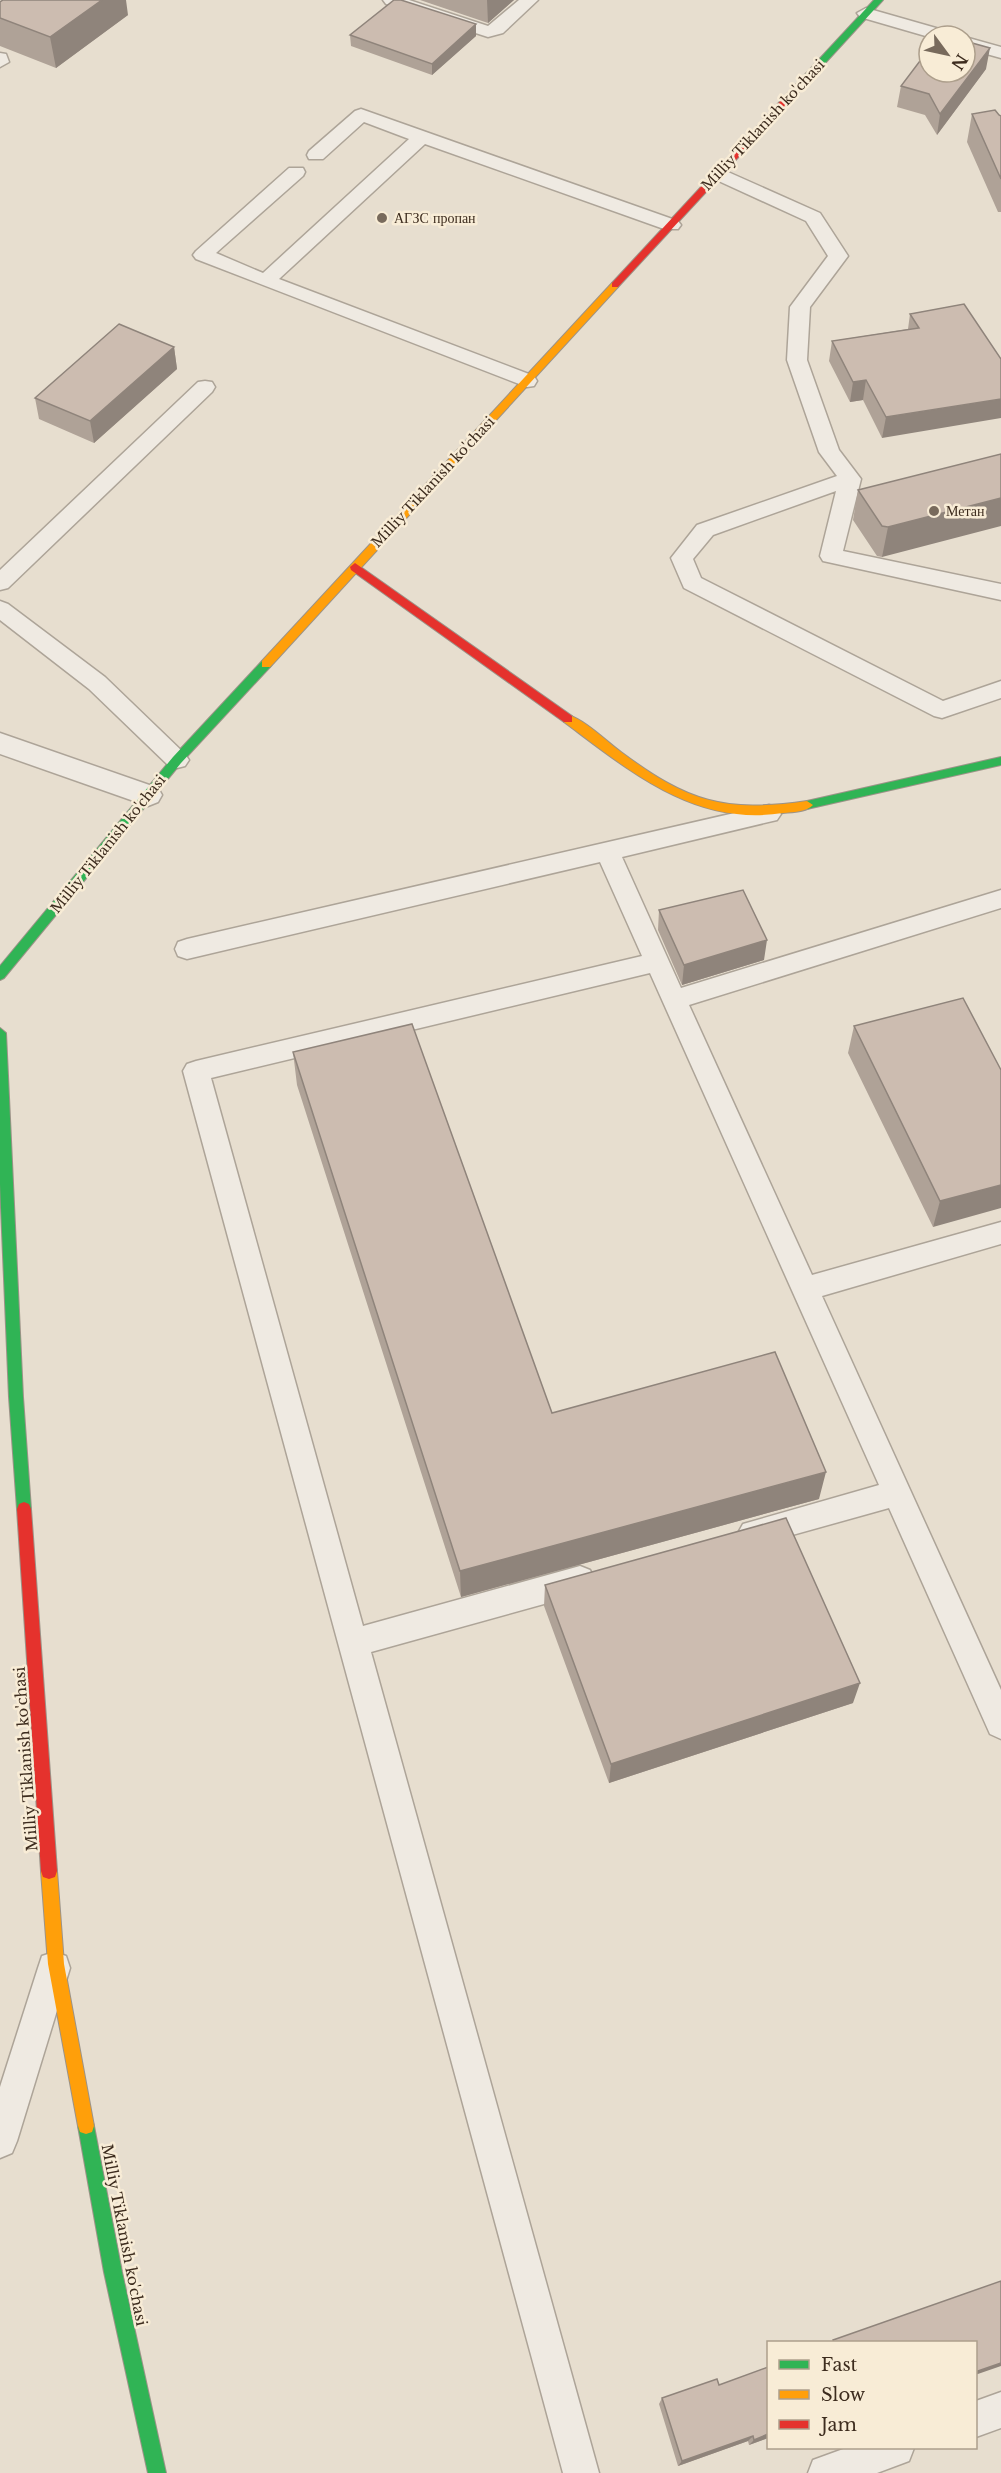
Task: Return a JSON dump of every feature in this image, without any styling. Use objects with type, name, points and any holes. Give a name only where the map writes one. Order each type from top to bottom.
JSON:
[{"type":"main road","name":"Milliy Tiklanish ko'chasi","points":[[0,975],[177,760],[879,0]]},
{"type":"main road","points":[[354,567],[668,791],[723,811],[776,812],[1001,761]]},
{"type":"main road","name":"Milliy Tiklanish ko'chasi","points":[[0,1033],[16,1397],[56,1964],[113,2272],[157,2473]]},
{"type":"street","points":[[0,743],[148,795]]},
{"type":"lane","points":[[392,0],[488,32],[497,29],[529,0]]},
{"type":"lane","points":[[866,13],[917,28]]},
{"type":"lane","points":[[977,46],[1001,53]]},
{"type":"lane","points":[[316,155],[361,115],[671,225]]},
{"type":"lane","points":[[266,281],[422,137]]},
{"type":"lane","points":[[296,172],[203,255],[527,381]]},
{"type":"lane","points":[[719,174],[813,217],[838,256],[800,307],[797,360],[829,452],[850,479]]},
{"type":"lane","points":[[0,583],[206,387]]},
{"type":"lane","points":[[850,479],[831,556],[1001,592]]},
{"type":"lane","points":[[850,479],[705,530],[682,558],[692,584],[942,710],[1001,688]]},
{"type":"lane","points":[[0,609],[97,683],[177,760]]},
{"type":"lane","points":[[187,949],[776,812]]},
{"type":"lane","points":[[607,851],[1001,1725]]},
{"type":"lane","points":[[674,1000],[1001,898]]},
{"type":"lane","points":[[581,2473],[196,1071],[657,962]]},
{"type":"lane","points":[[804,1289],[1001,1233]]},
{"type":"lane","points":[[727,1540],[897,1493]]},
{"type":"lane","points":[[353,1643],[602,1574]]},
{"type":"lane","points":[[0,2141],[56,1964]]},
{"type":"lane","points":[[977,2418],[1001,2410]]},
{"type":"lane","points":[[826,2473],[893,2449]]},
{"type":"building","points":[[3,0],[102,0],[50,37],[0,18],[0,2]]},
{"type":"building","points":[[394,0],[401,0],[476,24],[432,64],[350,35]]},
{"type":"building","points":[[977,44],[990,48],[977,65]]},
{"type":"building","points":[[917,65],[917,84],[963,84],[940,114],[929,94],[901,86]]},
{"type":"building","points":[[995,110],[1001,116],[1001,179],[972,114]]},
{"type":"building","points":[[964,304],[1001,359],[1001,399],[886,417],[866,380],[853,382],[832,341],[919,328],[910,314]]},
{"type":"building","points":[[119,324],[174,347],[90,421],[35,398]]},
{"type":"building","points":[[1001,454],[1001,498],[888,527],[882,526],[858,490]]},
{"type":"building","points":[[743,890],[767,940],[684,965],[659,910]]},
{"type":"building","points":[[963,998],[1001,1070],[1001,1185],[940,1201],[854,1026]]},
{"type":"building","points":[[412,1024],[552,1413],[775,1352],[826,1472],[460,1571],[293,1052]]},
{"type":"building","points":[[786,1518],[860,1683],[611,1764],[545,1585]]},
{"type":"building","points":[[1001,2281],[1001,2363],[977,2371],[977,2341],[833,2340]]},
{"type":"building","points":[[767,2367],[767,2434],[754,2440],[753,2436],[682,2461],[662,2398],[717,2379],[719,2385]]},
{"type":"traffic: fast","points":[[803,82],[879,0]]},
{"type":"traffic: fast","points":[[0,975],[177,760],[266,664]]},
{"type":"traffic: fast","points":[[807,805],[1001,761]]},
{"type":"traffic: fast","points":[[0,1033],[16,1397],[24,1509]]},
{"type":"traffic: fast","points":[[86,2126],[113,2272],[157,2473]]},
{"type":"traffic: slow","points":[[266,664],[615,285]]},
{"type":"traffic: slow","points":[[568,719],[651,779],[678,794],[705,805],[735,811],[769,811],[807,805]]},
{"type":"traffic: slow","points":[[49,1871],[56,1964],[86,2126]]},
{"type":"traffic: jam","points":[[615,285],[803,82]]},
{"type":"traffic: jam","points":[[355,567],[568,719]]},
{"type":"traffic: jam","points":[[24,1509],[49,1871]]},
{"type":"place","name":"АГЗС пропан","points":[[382,218]]},
{"type":"place","name":"Метан","points":[[934,511]]}]
